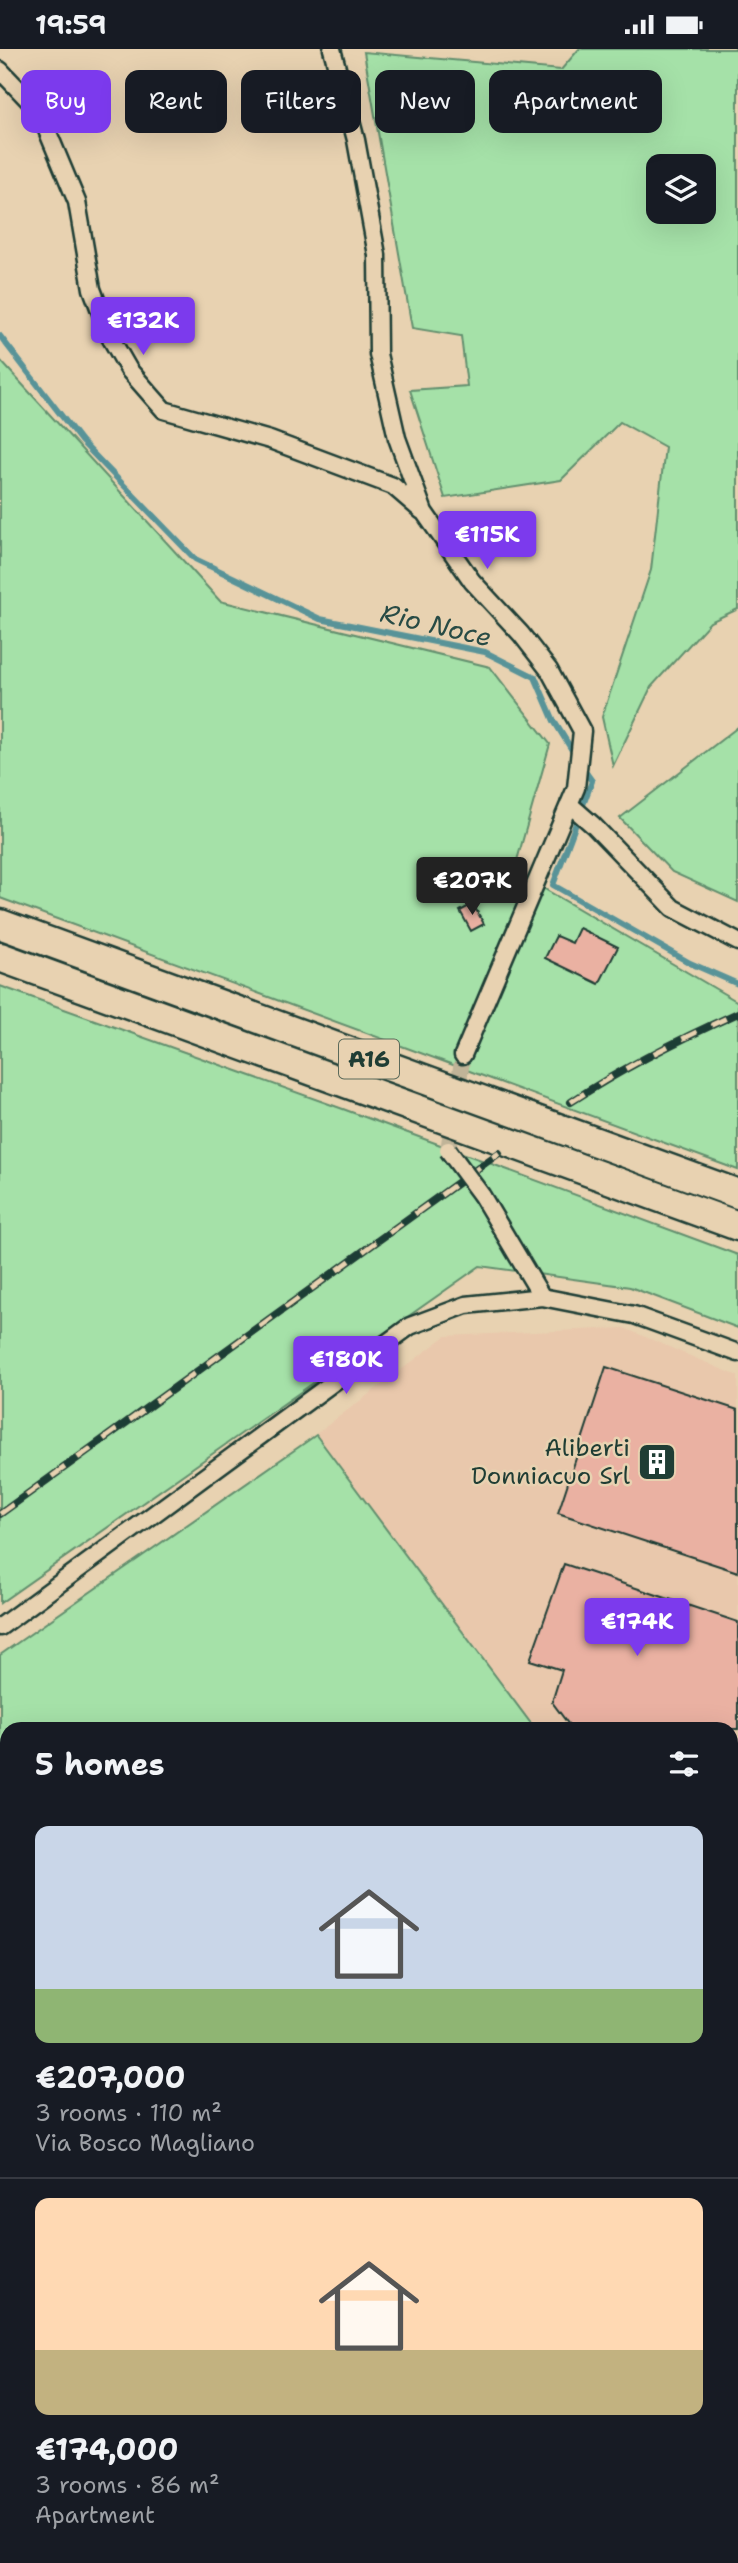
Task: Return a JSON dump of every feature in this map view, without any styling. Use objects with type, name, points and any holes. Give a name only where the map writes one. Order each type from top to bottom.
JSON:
[{"type":"highway","name":"A16","points":[[0,925],[738,1194]]},
{"type":"highway","name":"A16","points":[[0,957],[738,1226]]},
{"type":"street","points":[[332,49],[356,140],[377,255],[378,354],[397,438],[424,512],[472,581],[521,634],[549,670],[582,731],[576,788],[463,1055]]},
{"type":"street","points":[[0,70],[39,111],[77,202],[92,289],[110,337],[129,370],[164,410],[270,440],[393,486],[424,512]]},
{"type":"street","points":[[569,804],[593,825],[673,908],[738,942]]},
{"type":"street","points":[[448,1150],[482,1196],[542,1297]]},
{"type":"street","points":[[0,1627],[410,1326],[466,1305],[542,1297],[634,1315],[738,1353]]},
{"type":"shaded area","points":[[624,1328],[738,1376],[738,1722],[531,1722],[316,1434],[446,1336]]},
{"type":"green space","points":[[579,49],[738,49],[738,609],[710,622],[651,687],[613,766],[602,717],[651,570],[665,447],[620,422],[561,480],[445,498],[410,390],[467,386],[461,336],[412,328],[378,133],[475,133],[475,70],[375,70],[375,115],[364,52],[561,70]]},
{"type":"green space","points":[[0,360],[220,601],[490,667],[550,744],[514,871],[738,1002],[738,1170],[0,898]]},
{"type":"green space","points":[[738,727],[738,902],[672,872],[620,818]]},
{"type":"green space","points":[[0,986],[738,1255],[738,1328],[630,1287],[480,1266],[0,1603]]},
{"type":"green space","points":[[316,1435],[530,1722],[0,1722],[0,1655]]},
{"type":"building","points":[[473,904],[484,924],[471,931],[460,911]]},
{"type":"building","points":[[579,928],[618,947],[599,984],[545,958],[556,936],[572,943]]},
{"type":"building","name":"Aliberti Donniacuo Srl","points":[[606,1367],[738,1410],[738,1572],[558,1513]]},
{"type":"building","points":[[564,1564],[738,1622],[738,1722],[567,1722],[552,1702],[562,1670],[530,1660]]},
{"type":"waterway","name":"Rio Noce","points":[[0,336],[81,441],[195,559],[320,619],[485,652],[535,677],[554,721],[575,755]]},
{"type":"waterway","name":"Rio Noce","points":[[582,767],[592,781],[553,885],[690,963],[738,984]]},
{"type":"tunnel","points":[[448,1150],[463,1055]]},
{"type":"railway","points":[[571,1102],[653,1054],[738,1013]]},
{"type":"railway","points":[[0,1514],[499,1153]]},
{"type":"place","name":"Aliberti Donniacuo Srl","points":[[657,1462]]}]
